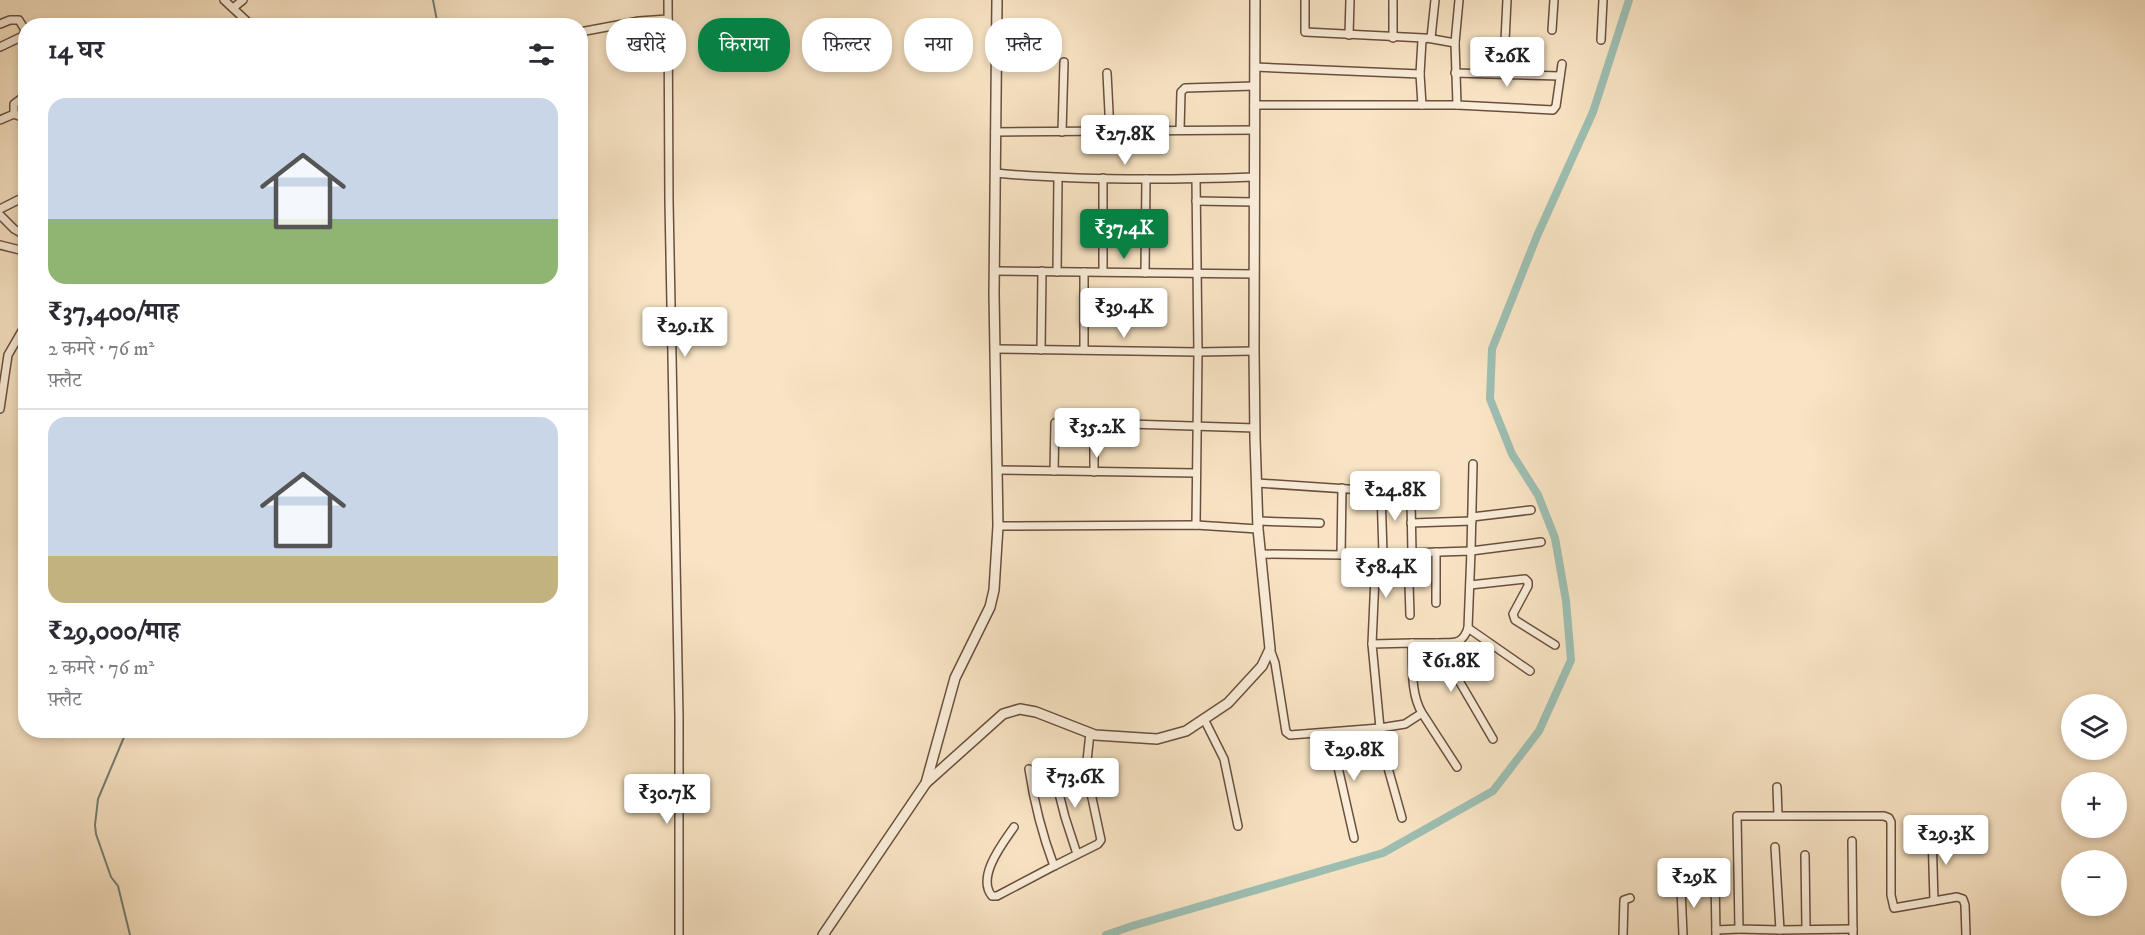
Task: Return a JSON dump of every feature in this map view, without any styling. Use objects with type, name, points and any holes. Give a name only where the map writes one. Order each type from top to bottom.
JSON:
[{"type":"street","points":[[224,0],[244,18]]},
{"type":"street","points":[[233,8],[243,0]]},
{"type":"street","points":[[668,0],[668,18]]},
{"type":"street","points":[[926,783],[955,678],[990,607],[994,590],[998,526],[994,271],[997,0]]},
{"type":"street","points":[[1255,0],[1254,351],[1258,525],[1270,649],[1287,732],[1290,735],[1380,728],[1405,724],[1422,713]]},
{"type":"street","points":[[1305,0],[1305,33],[1427,38],[1455,43]]},
{"type":"street","points":[[1349,35],[1350,0]]},
{"type":"street","points":[[1393,0],[1393,38]]},
{"type":"street","points":[[1422,105],[1421,43],[1427,38],[1435,0]]},
{"type":"street","points":[[1457,105],[1455,43],[1459,0]]},
{"type":"street","points":[[1505,41],[1507,0]]},
{"type":"street","points":[[1552,30],[1554,0]]},
{"type":"street","points":[[1601,40],[1603,0]]},
{"type":"street","points":[[0,24],[18,20]]},
{"type":"street","points":[[588,31],[606,27]]},
{"type":"street","points":[[0,47],[18,38]]},
{"type":"street","points":[[1062,132],[1064,62]]},
{"type":"street","points":[[1254,105],[1457,105],[1553,110],[1556,105],[1562,64]]},
{"type":"street","points":[[1255,67],[1420,74]]},
{"type":"street","points":[[668,72],[679,698],[679,935]]},
{"type":"street","points":[[1107,73],[1110,132]]},
{"type":"street","points":[[1455,73],[1560,76]]},
{"type":"street","points":[[1180,130],[1181,92],[1185,88],[1255,86]]},
{"type":"street","points":[[14,114],[14,104],[18,99]]},
{"type":"street","points":[[0,120],[14,114],[18,116]]},
{"type":"street","points":[[995,132],[1254,130]]},
{"type":"street","points":[[995,173],[1058,178],[1254,177]]},
{"type":"street","points":[[1057,272],[1058,178]]},
{"type":"street","points":[[1103,178],[1103,272]]},
{"type":"street","points":[[1145,273],[1146,179]]},
{"type":"street","points":[[1196,179],[1198,352],[1196,525]]},
{"type":"street","points":[[0,209],[18,200]]},
{"type":"street","points":[[1196,201],[1254,202]]},
{"type":"street","points":[[0,215],[18,231]]},
{"type":"street","points":[[0,245],[18,250]]},
{"type":"street","points":[[994,271],[1254,274]]},
{"type":"street","points":[[1041,350],[1042,272]]},
{"type":"street","points":[[1084,272],[1084,350]]},
{"type":"street","points":[[0,409],[8,355],[18,338]]},
{"type":"street","points":[[995,349],[1254,351]]},
{"type":"street","points":[[1054,471],[1055,423]]},
{"type":"street","points":[[1094,472],[1094,427],[1098,423],[1255,428]]},
{"type":"street","points":[[1372,644],[1458,642],[1465,638],[1468,628],[1470,585],[1473,464]]},
{"type":"street","points":[[997,470],[1196,473]]},
{"type":"street","points":[[1257,483],[1409,494],[1411,501],[1410,615]]},
{"type":"street","points":[[1341,555],[1342,488]]},
{"type":"street","points":[[1381,491],[1380,554],[1372,644],[1380,728],[1386,761],[1402,818]]},
{"type":"street","points":[[1411,524],[1472,519],[1531,510]]},
{"type":"street","points":[[998,526],[1320,523]]},
{"type":"street","points":[[1261,554],[1341,555],[1471,551],[1541,542]]},
{"type":"street","points":[[1436,552],[1436,603]]},
{"type":"street","points":[[1470,585],[1525,579],[1528,586],[1513,614],[1515,620],[1555,645]]},
{"type":"street","points":[[1468,628],[1530,671]]},
{"type":"street","points":[[1412,643],[1414,697],[1457,767]]},
{"type":"street","points":[[1437,643],[1493,739]]},
{"type":"street","points":[[823,935],[926,783],[1003,714],[1020,709],[1036,712],[1090,733],[1156,739],[1186,731],[1228,703],[1262,666],[1270,649]]},
{"type":"street","points":[[1204,719],[1224,759],[1238,826]]},
{"type":"street","points":[[1014,827],[989,867],[987,882],[989,893],[992,896],[997,896],[1098,844],[1101,840],[1086,770],[1090,733]]},
{"type":"street","points":[[1327,733],[1329,748],[1335,754],[1354,838]]},
{"type":"street","points":[[1029,769],[1044,840],[1054,866]]},
{"type":"street","points":[[1053,770],[1066,824],[1077,854]]},
{"type":"street","points":[[1777,787],[1778,815]]},
{"type":"street","points":[[1739,929],[1737,816],[1884,816],[1891,822],[1892,904],[1894,908],[1957,897],[1963,899],[1966,935]]},
{"type":"street","points":[[1932,833],[1934,901]]},
{"type":"street","points":[[1715,875],[1716,932],[1739,929],[1853,932],[1852,841]]},
{"type":"street","points":[[1775,847],[1780,930]]},
{"type":"street","points":[[1805,855],[1806,930]]},
{"type":"street","points":[[1680,864],[1683,935]]},
{"type":"street","points":[[1623,935],[1624,900],[1630,898]]},
{"type":"waterway","points":[[433,0],[436,18]]},
{"type":"waterway","points":[[1106,935],[1383,853],[1493,791],[1539,731],[1571,660],[1566,601],[1555,538],[1538,495],[1512,454],[1490,399],[1492,349],[1537,236],[1593,112],[1629,0]]},
{"type":"waterway","points":[[124,738],[98,799],[95,825],[111,877],[118,886],[130,935]]}]
